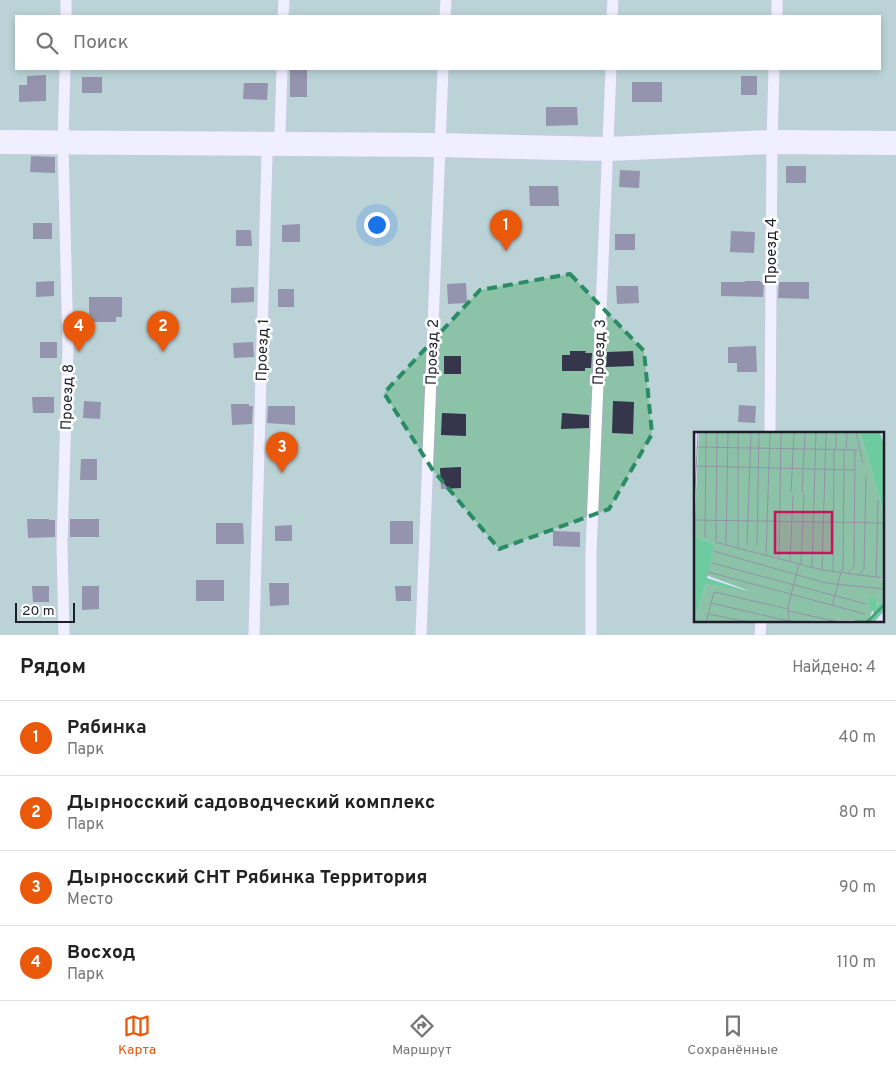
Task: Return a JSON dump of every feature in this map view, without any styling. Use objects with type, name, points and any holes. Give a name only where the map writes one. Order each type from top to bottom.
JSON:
[{"type":"street","points":[[0,142],[608,148],[772,142],[896,144]]},
{"type":"lane","points":[[66,0],[66,15]]},
{"type":"lane","points":[[283,15],[284,0]]},
{"type":"lane","points":[[445,15],[446,0]]},
{"type":"lane","points":[[612,15],[613,0]]},
{"type":"lane","points":[[777,0],[777,15]]},
{"type":"lane","name":"Проезд 8","points":[[64,635],[62,544],[68,347],[63,143],[65,70]]},
{"type":"lane","name":"Проезд 1","points":[[254,635],[267,154],[280,135],[282,70]]},
{"type":"lane","name":"Проезд 2","points":[[421,635],[443,70]]},
{"type":"lane","name":"Проезд 3","points":[[591,635],[592,543],[610,70]]},
{"type":"lane","name":"Проезд 4","points":[[770,432],[774,70]]},
{"type":"lane","points":[[760,635],[761,622]]},
{"type":"highlighted area","points":[[570,274],[644,351],[652,434],[609,509],[499,549],[432,469],[384,393],[480,290]]},
{"type":"green space","points":[[0,0],[896,0],[896,635],[0,635]]},
{"type":"building","points":[[290,70],[307,70],[307,97],[290,97]]},
{"type":"building","points":[[46,75],[46,101],[19,102],[19,85],[27,85],[27,76]]},
{"type":"building","points":[[741,76],[757,76],[757,95],[741,95]]},
{"type":"building","points":[[82,77],[102,77],[102,93],[82,93]]},
{"type":"building","points":[[632,82],[662,82],[662,102],[632,102]]},
{"type":"building","points":[[244,83],[268,83],[267,100],[243,99]]},
{"type":"building","points":[[546,107],[577,107],[578,125],[546,126]]},
{"type":"building","points":[[31,156],[55,157],[55,173],[30,172]]},
{"type":"building","points":[[786,166],[806,166],[806,183],[786,183]]},
{"type":"building","points":[[620,170],[640,171],[639,188],[619,187]]},
{"type":"building","points":[[529,186],[558,186],[559,206],[530,206]]},
{"type":"building","points":[[33,223],[52,223],[52,239],[33,239]]},
{"type":"building","points":[[300,224],[300,242],[282,242],[282,225]]},
{"type":"building","points":[[236,230],[251,230],[252,246],[236,246]]},
{"type":"building","points":[[731,231],[755,232],[754,253],[730,252]]},
{"type":"building","points":[[615,234],[635,234],[635,250],[615,250]]},
{"type":"building","points":[[54,281],[54,296],[36,297],[36,282]]},
{"type":"building","points":[[721,282],[764,282],[763,297],[721,296]]},
{"type":"building","points":[[779,282],[809,282],[809,299],[778,298]]},
{"type":"building","points":[[466,283],[467,303],[448,304],[447,284]]},
{"type":"building","points":[[616,286],[638,286],[639,303],[617,304]]},
{"type":"building","points":[[254,287],[254,302],[231,303],[231,288]]},
{"type":"building","points":[[278,289],[294,289],[294,307],[278,307]]},
{"type":"building","points":[[89,297],[122,297],[122,317],[116,317],[116,322],[89,322]]},
{"type":"building","points":[[40,342],[57,342],[57,358],[40,358]]},
{"type":"building","points":[[253,342],[254,357],[234,358],[233,343]]},
{"type":"building","points":[[756,346],[757,372],[737,372],[737,363],[728,363],[728,347]]},
{"type":"building","points":[[570,351],[592,353],[591,368],[585,368],[585,371],[562,371],[562,355],[570,355]]},
{"type":"building","points":[[633,351],[634,366],[606,367],[607,352]]},
{"type":"building","points":[[444,356],[461,356],[461,374],[444,374]]},
{"type":"building","points":[[32,397],[54,397],[54,413],[33,413]]},
{"type":"building","points":[[84,401],[101,402],[100,419],[83,418]]},
{"type":"building","points":[[613,401],[634,402],[633,434],[612,433]]},
{"type":"building","points":[[231,404],[249,404],[249,406],[253,406],[252,424],[232,425]]},
{"type":"building","points":[[739,405],[756,406],[755,423],[738,422]]},
{"type":"building","points":[[268,406],[295,406],[295,425],[267,423]]},
{"type":"building","points":[[442,413],[466,414],[466,436],[441,435]]},
{"type":"building","points":[[562,413],[589,415],[589,428],[561,429]]},
{"type":"building","points":[[81,459],[97,459],[97,480],[80,480]]},
{"type":"building","points":[[461,467],[461,488],[441,489],[440,468]]},
{"type":"building","points":[[27,519],[55,520],[55,537],[28,538]]},
{"type":"building","points":[[70,519],[99,519],[99,537],[70,537]]},
{"type":"building","points":[[390,521],[413,521],[413,544],[390,544]]},
{"type":"building","points":[[216,523],[243,523],[244,544],[216,544]]},
{"type":"building","points":[[292,525],[292,541],[275,541],[275,526]]},
{"type":"building","points":[[553,531],[580,532],[580,547],[553,546]]},
{"type":"building","points":[[196,580],[224,580],[224,601],[196,601]]},
{"type":"building","points":[[269,583],[289,583],[289,605],[270,606]]},
{"type":"building","points":[[32,586],[49,586],[49,602],[33,602]]},
{"type":"building","points":[[82,586],[99,586],[99,609],[82,610]]},
{"type":"building","points":[[395,586],[411,586],[411,601],[396,601]]},
{"type":"place","name":"Рябинка","points":[[506,251]]},
{"type":"place","name":"Восход","points":[[79,352]]},
{"type":"place","name":"Дырносский садоводческий комплекс","points":[[163,352]]},
{"type":"place","name":"Дырносский СНТ Рябинка Территория","points":[[282,473]]}]
